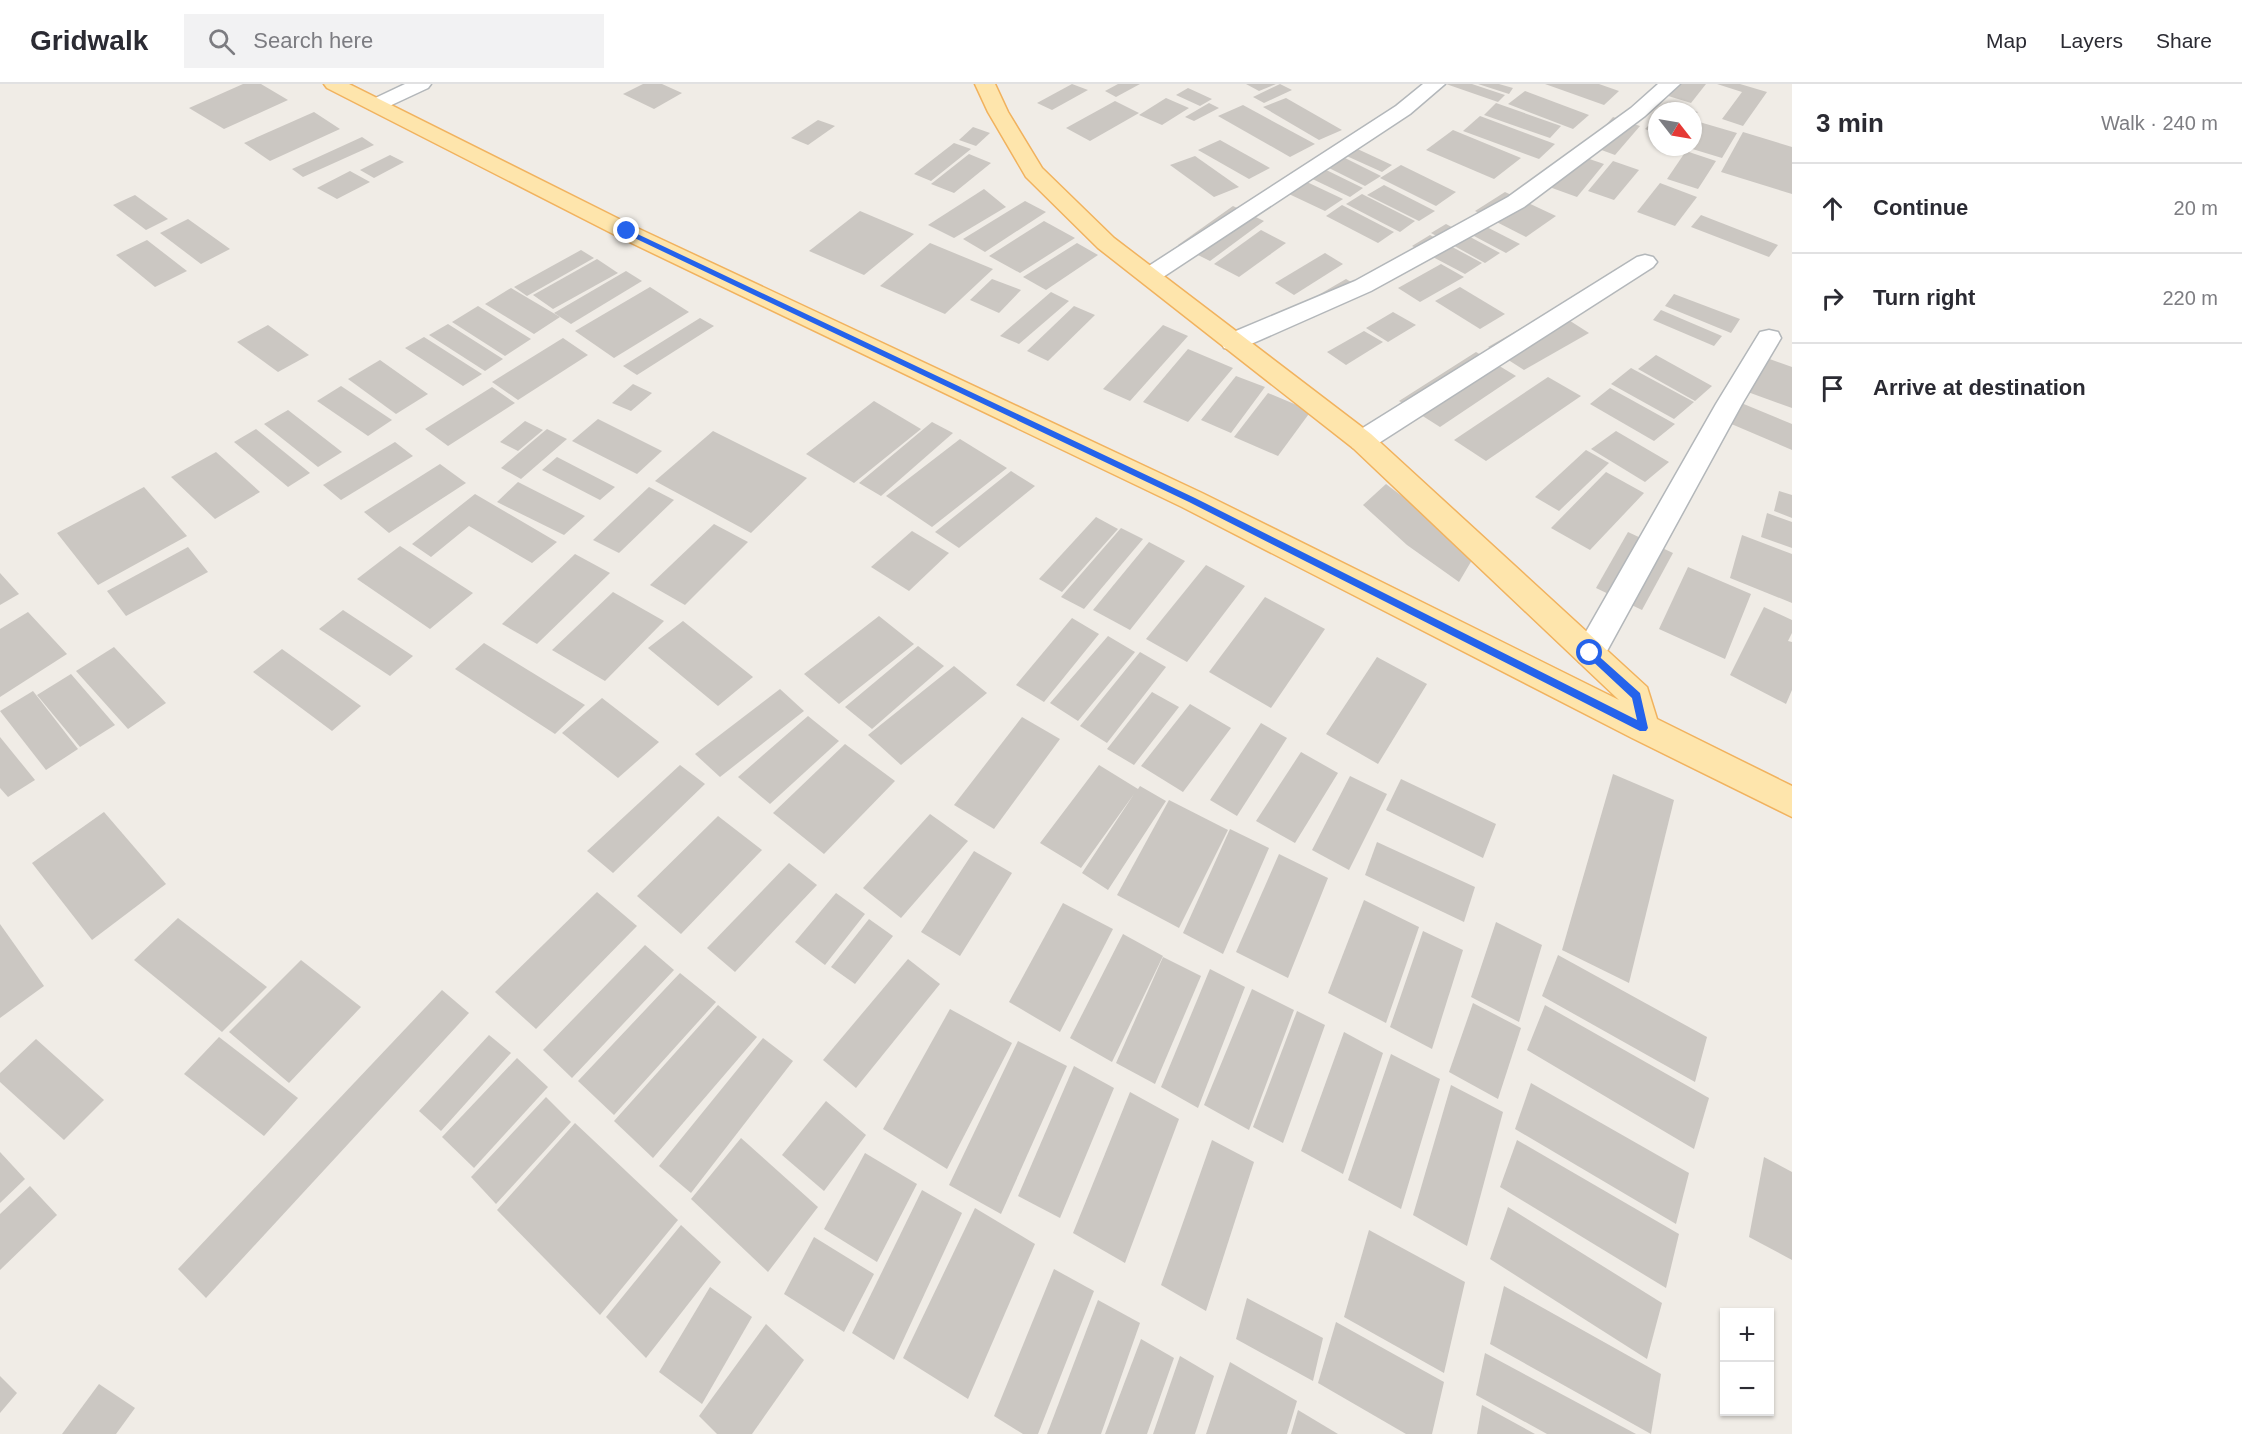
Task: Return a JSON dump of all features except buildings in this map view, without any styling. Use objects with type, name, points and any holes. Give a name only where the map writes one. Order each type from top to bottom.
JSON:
[{"type":"main road","points":[[334,84],[627,231],[1192,500],[1792,802]]},
{"type":"main road","points":[[985,84],[998,112],[1034,172],[1106,243],[1362,441],[1636,696],[1643,728]]},
{"type":"street","points":[[376,105],[421,84]]},
{"type":"street","points":[[1149,276],[1403,110],[1435,84]]},
{"type":"street","points":[[1233,342],[1363,286],[1516,202],[1638,112],[1670,84]]},
{"type":"street","points":[[1362,441],[1645,262]]},
{"type":"street","points":[[1590,653],[1729,404],[1769,338]]},
{"type":"route","points":[[627,231],[1192,500],[1643,728],[1636,696],[1590,653]]}]
